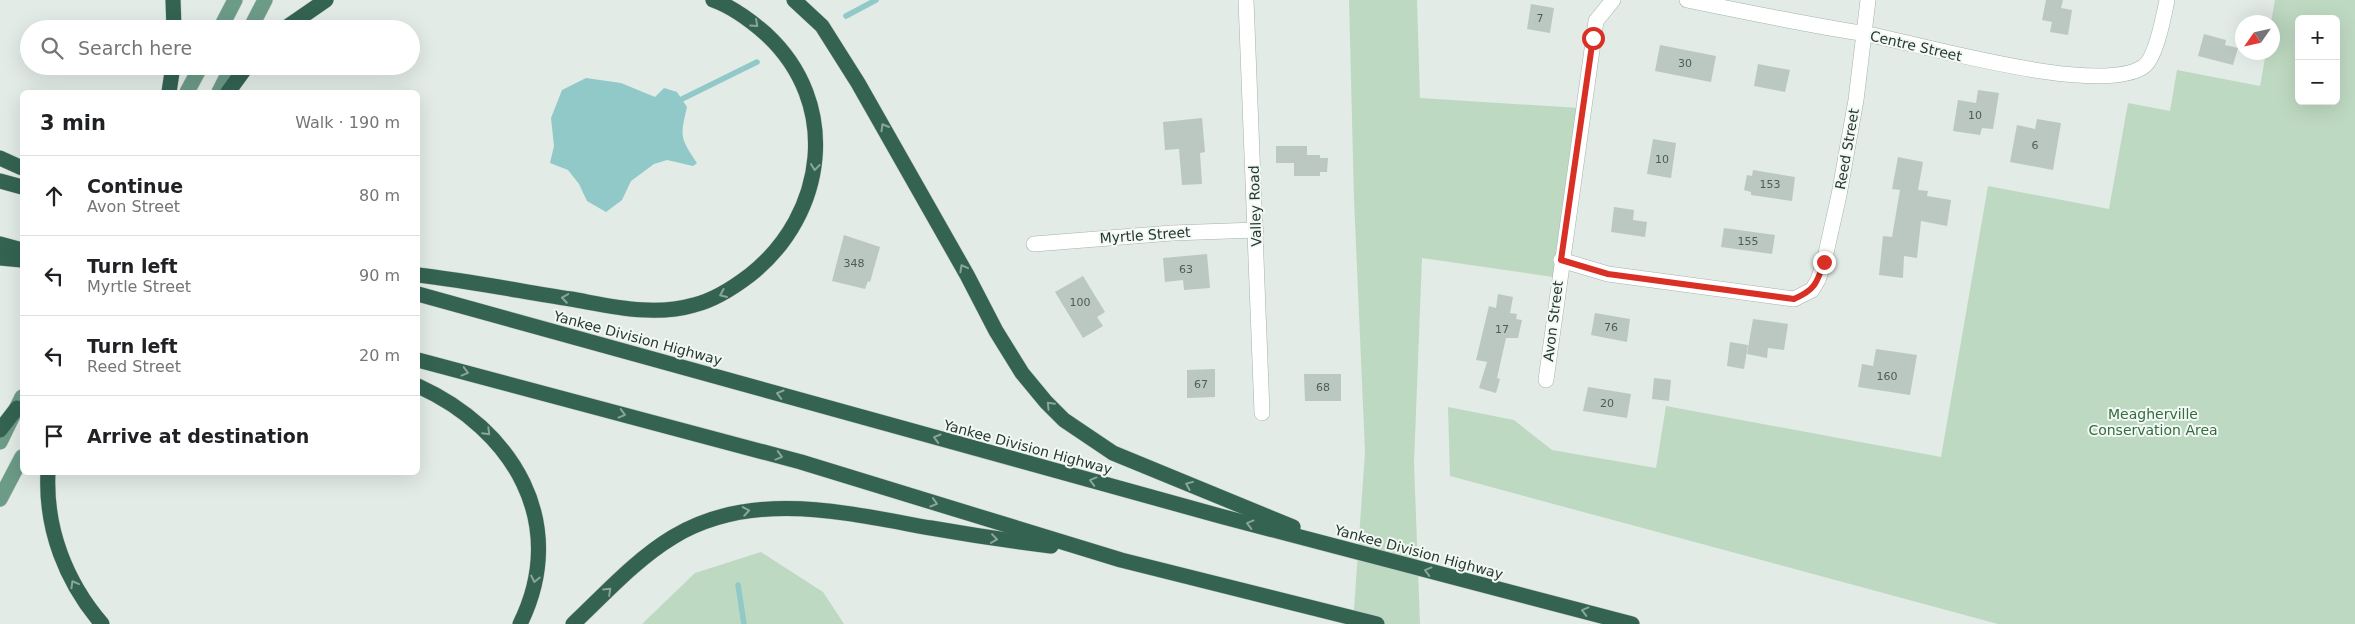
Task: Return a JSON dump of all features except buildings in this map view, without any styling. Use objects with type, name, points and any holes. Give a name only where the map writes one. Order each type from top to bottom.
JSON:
[{"type":"highway","points":[[173,0],[174,20]]},
{"type":"highway","points":[[297,20],[326,0]]},
{"type":"highway","points":[[420,275],[644,311],[694,306],[731,291],[763,264],[784,242],[798,220],[808,193],[816,159],[812,112],[805,89],[793,63],[749,18],[712,0]]},
{"type":"highway","points":[[794,0],[822,26],[858,83],[996,331],[1022,373],[1058,414],[1090,439],[1113,453],[1348,550]]},
{"type":"highway","points":[[169,90],[171,75]]},
{"type":"highway","points":[[229,90],[240,75]]},
{"type":"highway","points":[[0,158],[20,167]]},
{"type":"highway","points":[[0,181],[20,186]]},
{"type":"highway","points":[[0,244],[20,249]]},
{"type":"highway","points":[[0,258],[20,260]]},
{"type":"highway","name":"Yankee Division Highway","points":[[420,295],[998,455],[1348,550],[1632,624]]},
{"type":"highway","points":[[420,361],[801,462],[1095,552],[1377,624]]},
{"type":"highway","points":[[420,387],[452,404],[483,428],[507,454],[524,484],[538,526],[539,554],[532,594],[520,624]]},
{"type":"highway","points":[[0,430],[20,403]]},
{"type":"highway","points":[[48,475],[50,518],[62,559],[83,599],[102,624]]},
{"type":"highway","points":[[573,624],[640,561],[673,537],[710,520],[757,509],[819,510],[974,536],[1095,552]]},
{"type":"main road","points":[[225,20],[235,0]]},
{"type":"main road","points":[[255,20],[265,0]]},
{"type":"main road","points":[[188,90],[196,75]]},
{"type":"main road","points":[[220,90],[228,75]]},
{"type":"main road","points":[[0,442],[20,403]]},
{"type":"main road","points":[[0,499],[20,461]]},
{"type":"street","name":"Valley Road","points":[[1246,0],[1262,413]]},
{"type":"street","name":"Avon Street","points":[[1546,380],[1561,260],[1596,20],[1613,0]]},
{"type":"street","name":"Centre Street","points":[[1687,0],[1828,29],[1862,34],[1968,58],[2080,75],[2125,75],[2145,66],[2151,56],[2167,0]]},
{"type":"street","name":"Reed Street","points":[[1561,260],[1608,274],[1765,296],[1794,299],[1809,293],[1818,280],[1824,262],[1839,195],[1856,100],[1862,34],[1868,0]]},
{"type":"street","name":"Myrtle Street","points":[[1034,244],[1172,233],[1256,230]]},
{"type":"green space","points":[[1349,0],[1417,0],[1420,98],[1580,108],[1553,277],[1422,258],[1414,463],[1420,624],[1353,624],[1365,452],[1354,199]]},
{"type":"green space","name":"Meagherville Conservation Area","points":[[2275,0],[2355,0],[2355,624],[1998,624],[1450,476],[1448,407],[1514,420],[1552,450],[1656,468],[1666,406],[1941,457],[1988,186],[2109,209],[2128,103],[2170,111],[2177,70],[2260,86],[2265,60],[2280,60],[2280,15],[2272,15]]},
{"type":"green space","points":[[761,552],[823,592],[844,624],[642,624],[695,573]]},
{"type":"water","points":[[586,78],[621,83],[655,97],[664,88],[677,92],[687,107],[683,124],[683,136],[687,148],[697,163],[693,166],[667,160],[654,164],[631,181],[622,200],[606,212],[587,201],[579,184],[568,170],[550,163],[554,146],[551,118],[562,90]]},
{"type":"waterway","points":[[846,16],[876,0]]},
{"type":"waterway","points":[[682,99],[757,62]]},
{"type":"waterway","points":[[738,585],[744,624]]},
{"type":"route","points":[[1593,38],[1561,260],[1608,274],[1794,299],[1812,290],[1818,280],[1824,262]]}]
